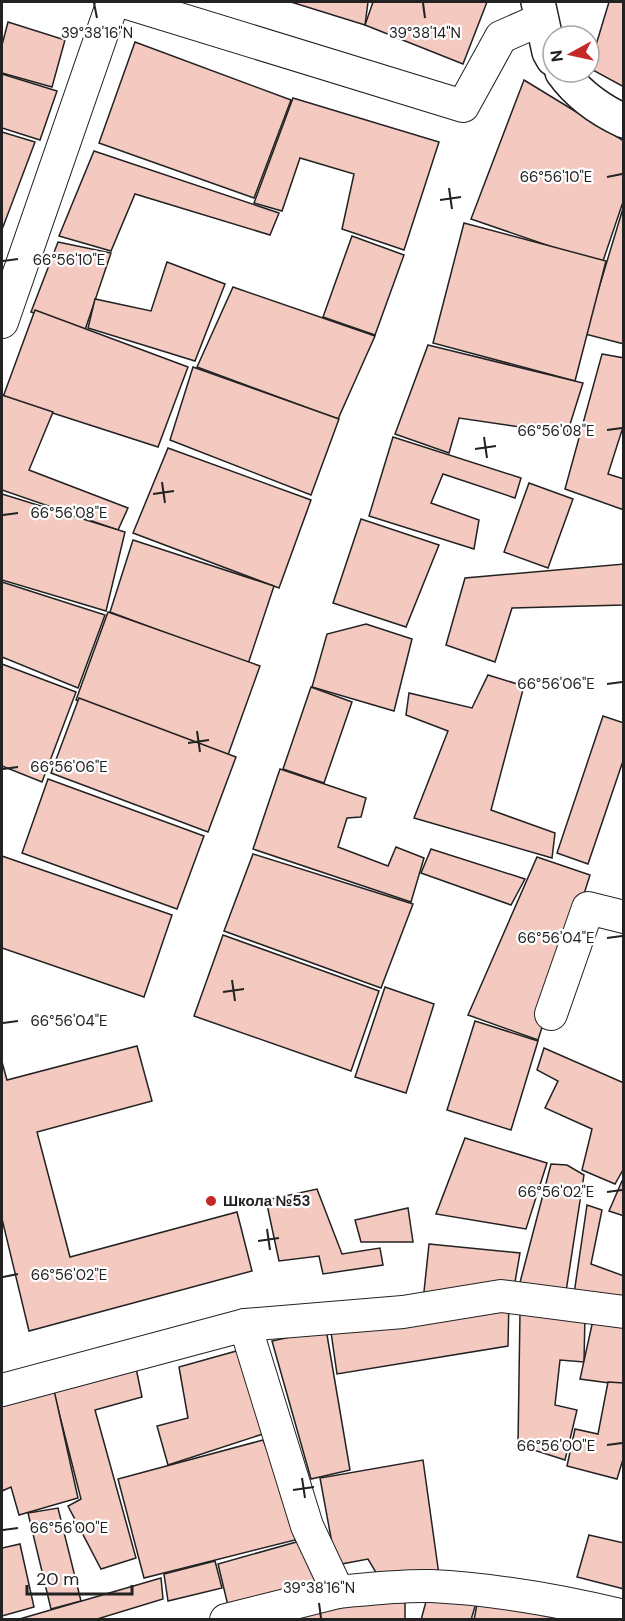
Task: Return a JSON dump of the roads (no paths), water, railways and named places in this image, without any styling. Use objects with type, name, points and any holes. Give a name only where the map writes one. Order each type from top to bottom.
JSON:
[{"type":"street","points":[[2,322],[113,2]]},
{"type":"street","points":[[124,2],[463,106],[501,37],[540,10]]},
{"type":"street","points":[[571,84],[610,115],[624,121]]},
{"type":"street","points":[[551,1014],[588,908],[624,917]]},
{"type":"street","points":[[2,1390],[245,1325],[403,1312],[501,1296],[624,1312]]},
{"type":"street","points":[[245,1325],[307,1526],[338,1592]]},
{"type":"street","points":[[226,1620],[338,1592],[430,1586],[496,1593],[586,1607],[624,1616]]},
{"type":"place","name":"Школа №53","points":[[211,1201]]}]
